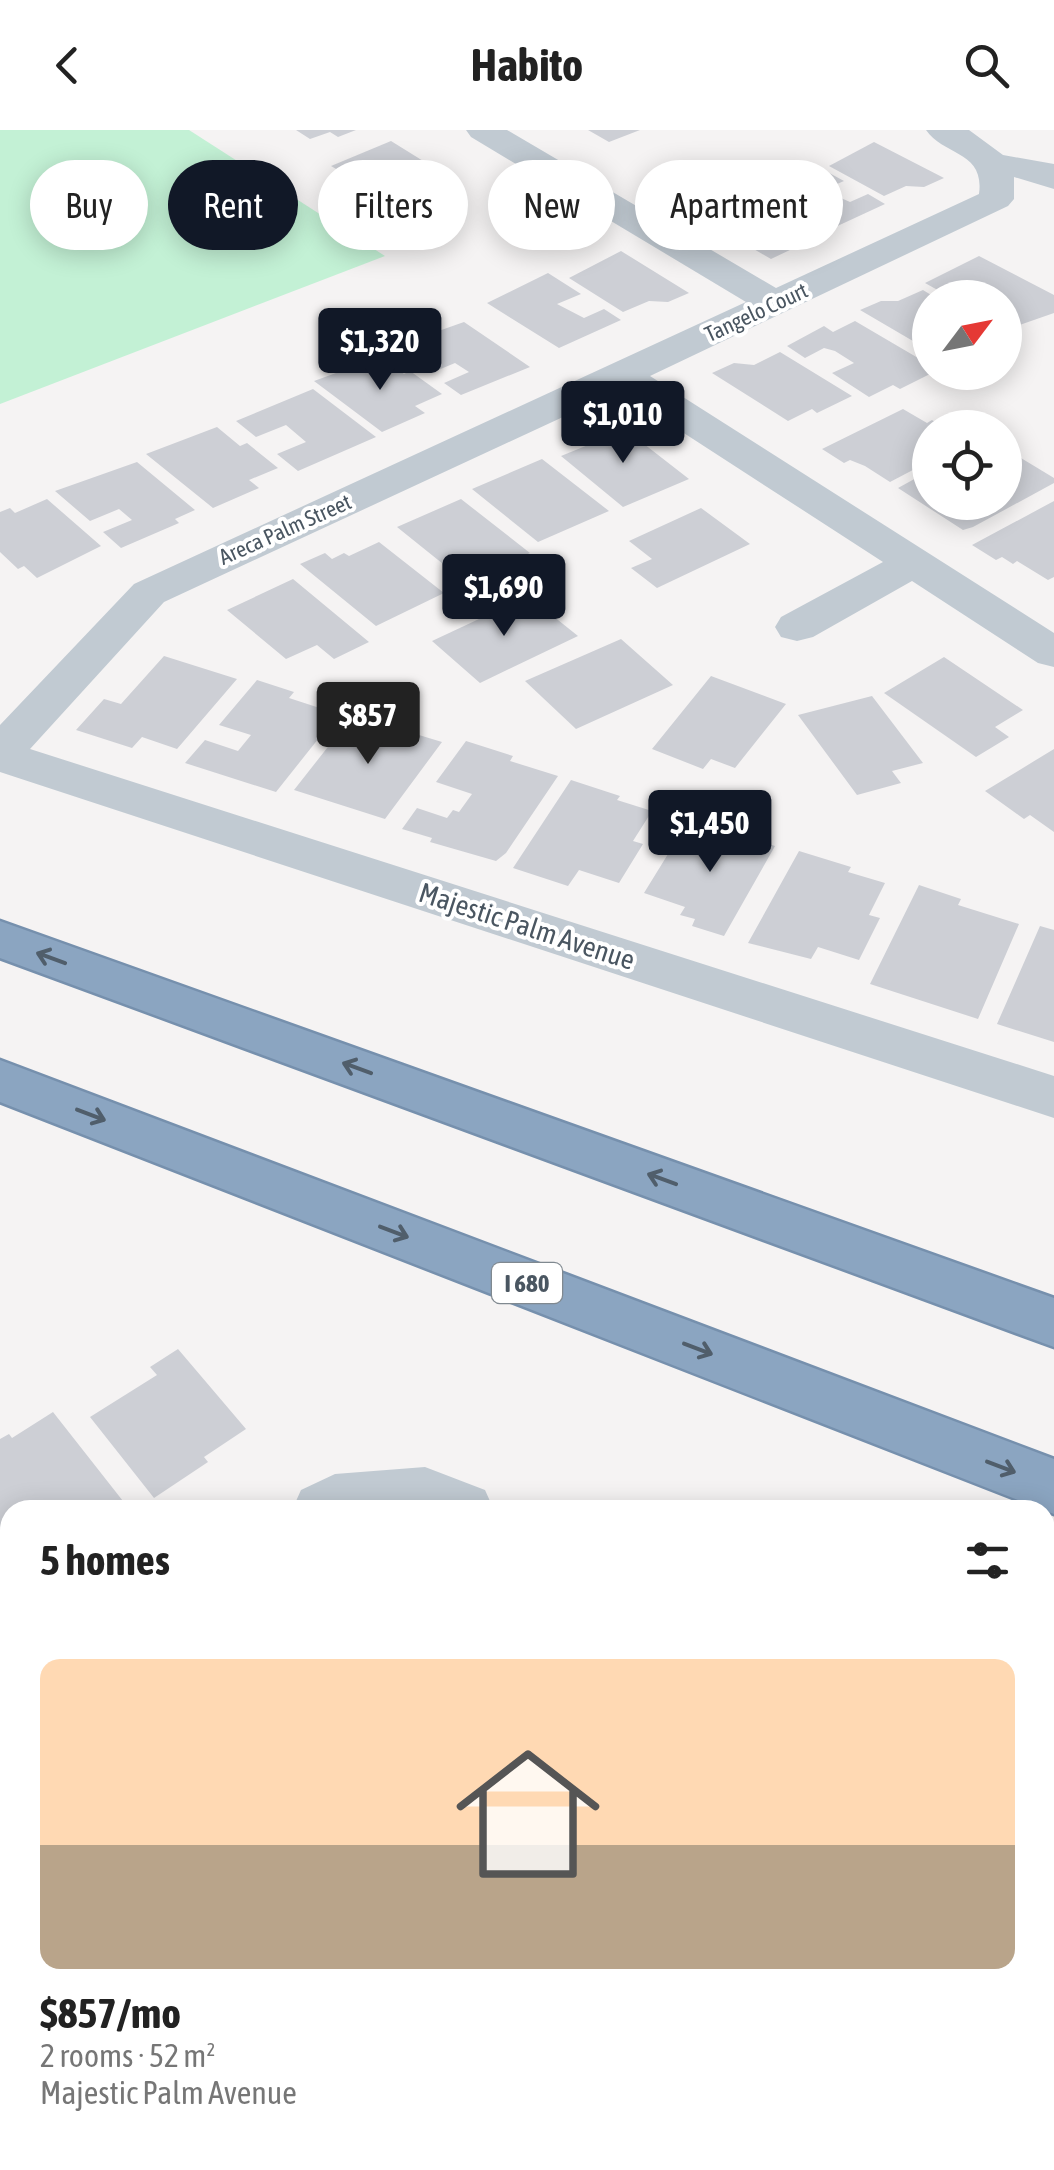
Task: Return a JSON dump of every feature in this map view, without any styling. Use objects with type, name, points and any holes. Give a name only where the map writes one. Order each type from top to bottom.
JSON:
[{"type":"highway","points":[[0,939],[1054,1323]]},
{"type":"highway","name":"I 680","points":[[0,1080],[1054,1487]]},
{"type":"highway","points":[[754,1213],[1054,1303]]},
{"type":"street","points":[[484,130],[776,304]]},
{"type":"street","points":[[943,130],[978,148],[996,164],[1038,170],[1054,180]]},
{"type":"street","name":"Tangelo Court","points":[[620,375],[996,199],[1000,183],[996,164]]},
{"type":"street","points":[[620,375],[1054,653]]},
{"type":"street","name":"Areca Palm Street","points":[[0,755],[148,593],[620,375]]},
{"type":"street","points":[[797,627],[914,563]]},
{"type":"street","name":"Majestic Palm Avenue","points":[[0,755],[1054,1097]]},
{"type":"street","points":[[349,1500],[425,1494],[439,1500]]},
{"type":"green space","points":[[0,130],[189,130],[236,160],[168,160],[168,250],[298,250],[298,200],[318,213],[318,250],[376,250],[385,256],[0,404]]},
{"type":"building","points":[[296,130],[356,130],[338,137],[330,132],[310,139]]},
{"type":"building","points":[[588,130],[640,130],[609,142]]},
{"type":"building","points":[[391,141],[422,160],[345,160]]},
{"type":"building","points":[[874,142],[944,178],[924,187],[906,186],[884,196],[843,174],[840,160]]},
{"type":"building","points":[[868,194],[885,204],[843,223],[843,199],[850,202]]},
{"type":"building","points":[[755,250],[790,250],[771,259]]},
{"type":"building","points":[[621,251],[689,293],[668,302],[649,301],[623,312],[569,278]]},
{"type":"building","points":[[979,256],[1054,295],[1054,313],[1022,324],[1022,280],[931,280]]},
{"type":"building","points":[[548,273],[581,294],[557,304],[584,318],[604,309],[621,320],[559,348],[487,303]]},
{"type":"building","points":[[912,295],[912,340],[860,310],[881,301],[898,301]]},
{"type":"building","points":[[855,321],[912,354],[912,383],[900,389],[893,385],[869,397],[832,373],[854,363],[835,351],[824,348],[805,358],[787,346],[824,326],[833,332]]},
{"type":"building","points":[[464,322],[530,367],[461,395],[444,383],[469,372],[455,363],[431,373],[393,347]]},
{"type":"building","points":[[780,352],[852,396],[817,413],[812,409],[788,421],[712,373],[734,363],[754,365]]},
{"type":"building","points":[[380,357],[404,374],[410,371],[442,394],[415,406],[425,413],[382,432],[314,381]]},
{"type":"building","points":[[313,389],[376,437],[298,471],[277,454],[306,442],[286,425],[256,437],[236,421]]},
{"type":"building","points":[[903,409],[912,414],[912,470],[890,482],[865,466],[850,460],[844,463],[822,449]]},
{"type":"building","points":[[617,423],[689,479],[623,507],[561,456],[593,443],[583,436]]},
{"type":"building","points":[[217,427],[240,446],[247,443],[278,468],[249,480],[259,488],[213,508],[146,454]]},
{"type":"building","points":[[542,459],[609,511],[538,542],[472,489]]},
{"type":"building","points":[[1022,459],[1054,478],[1054,483],[1022,500]]},
{"type":"building","points":[[137,462],[195,510],[175,519],[179,523],[121,548],[103,532],[132,520],[119,509],[90,521],[55,491]]},
{"type":"building","points":[[912,480],[912,497],[898,488]]},
{"type":"building","points":[[47,499],[101,546],[37,578],[24,566],[18,569],[0,552],[0,512],[10,508],[15,513]]},
{"type":"building","points":[[461,499],[530,553],[496,569],[483,559],[453,572],[397,527]]},
{"type":"building","points":[[1054,501],[1054,577],[1048,580],[1017,561],[1013,564],[1002,557],[996,560],[972,545]]},
{"type":"building","points":[[701,508],[750,544],[657,588],[631,568],[652,559],[629,541]]},
{"type":"building","points":[[948,520],[986,520],[973,527],[963,530]]},
{"type":"building","points":[[379,542],[444,593],[376,626],[300,564],[325,553],[332,559],[344,553],[349,556]]},
{"type":"building","points":[[293,579],[369,642],[334,659],[317,645],[286,659],[227,610]]},
{"type":"building","points":[[528,596],[578,636],[480,683],[432,641]]},
{"type":"building","points":[[621,639],[673,685],[576,729],[525,681]]},
{"type":"building","points":[[164,656],[237,679],[177,749],[142,737],[132,748],[76,730],[104,699],[121,704]]},
{"type":"building","points":[[944,657],[1023,710],[995,727],[1009,737],[976,757],[884,693]]},
{"type":"building","points":[[711,676],[786,704],[735,768],[711,759],[703,769],[652,749]]},
{"type":"building","points":[[257,680],[294,692],[289,698],[338,714],[276,792],[185,763],[205,740],[238,751],[251,735],[219,725]]},
{"type":"building","points":[[872,696],[923,763],[892,771],[901,783],[857,795],[798,715]]},
{"type":"building","points":[[353,715],[442,742],[385,819],[294,790]]},
{"type":"building","points":[[466,741],[513,756],[510,761],[558,776],[506,853],[496,861],[430,842],[432,838],[402,829],[417,808],[447,818],[453,810],[459,812],[472,794],[436,782]]},
{"type":"building","points":[[1054,749],[1054,832],[1030,815],[1024,819],[985,791]]},
{"type":"building","points":[[571,780],[652,811],[633,841],[643,844],[619,883],[579,870],[568,886],[513,868]]},
{"type":"building","points":[[689,820],[775,846],[724,936],[692,926],[695,919],[680,915],[685,907],[644,893]]},
{"type":"building","points":[[799,851],[851,867],[848,872],[885,883],[869,915],[880,918],[859,960],[818,947],[811,959],[748,943]]},
{"type":"building","points":[[919,885],[961,899],[958,905],[1019,924],[978,1019],[870,984]]},
{"type":"building","points":[[1040,926],[1054,930],[1054,1042],[997,1024]]},
{"type":"building","points":[[178,1349],[246,1429],[204,1457],[208,1462],[154,1498],[90,1417],[157,1375],[150,1367]]},
{"type":"building","points":[[53,1412],[122,1500],[0,1500],[0,1439],[9,1434],[12,1438]]}]
